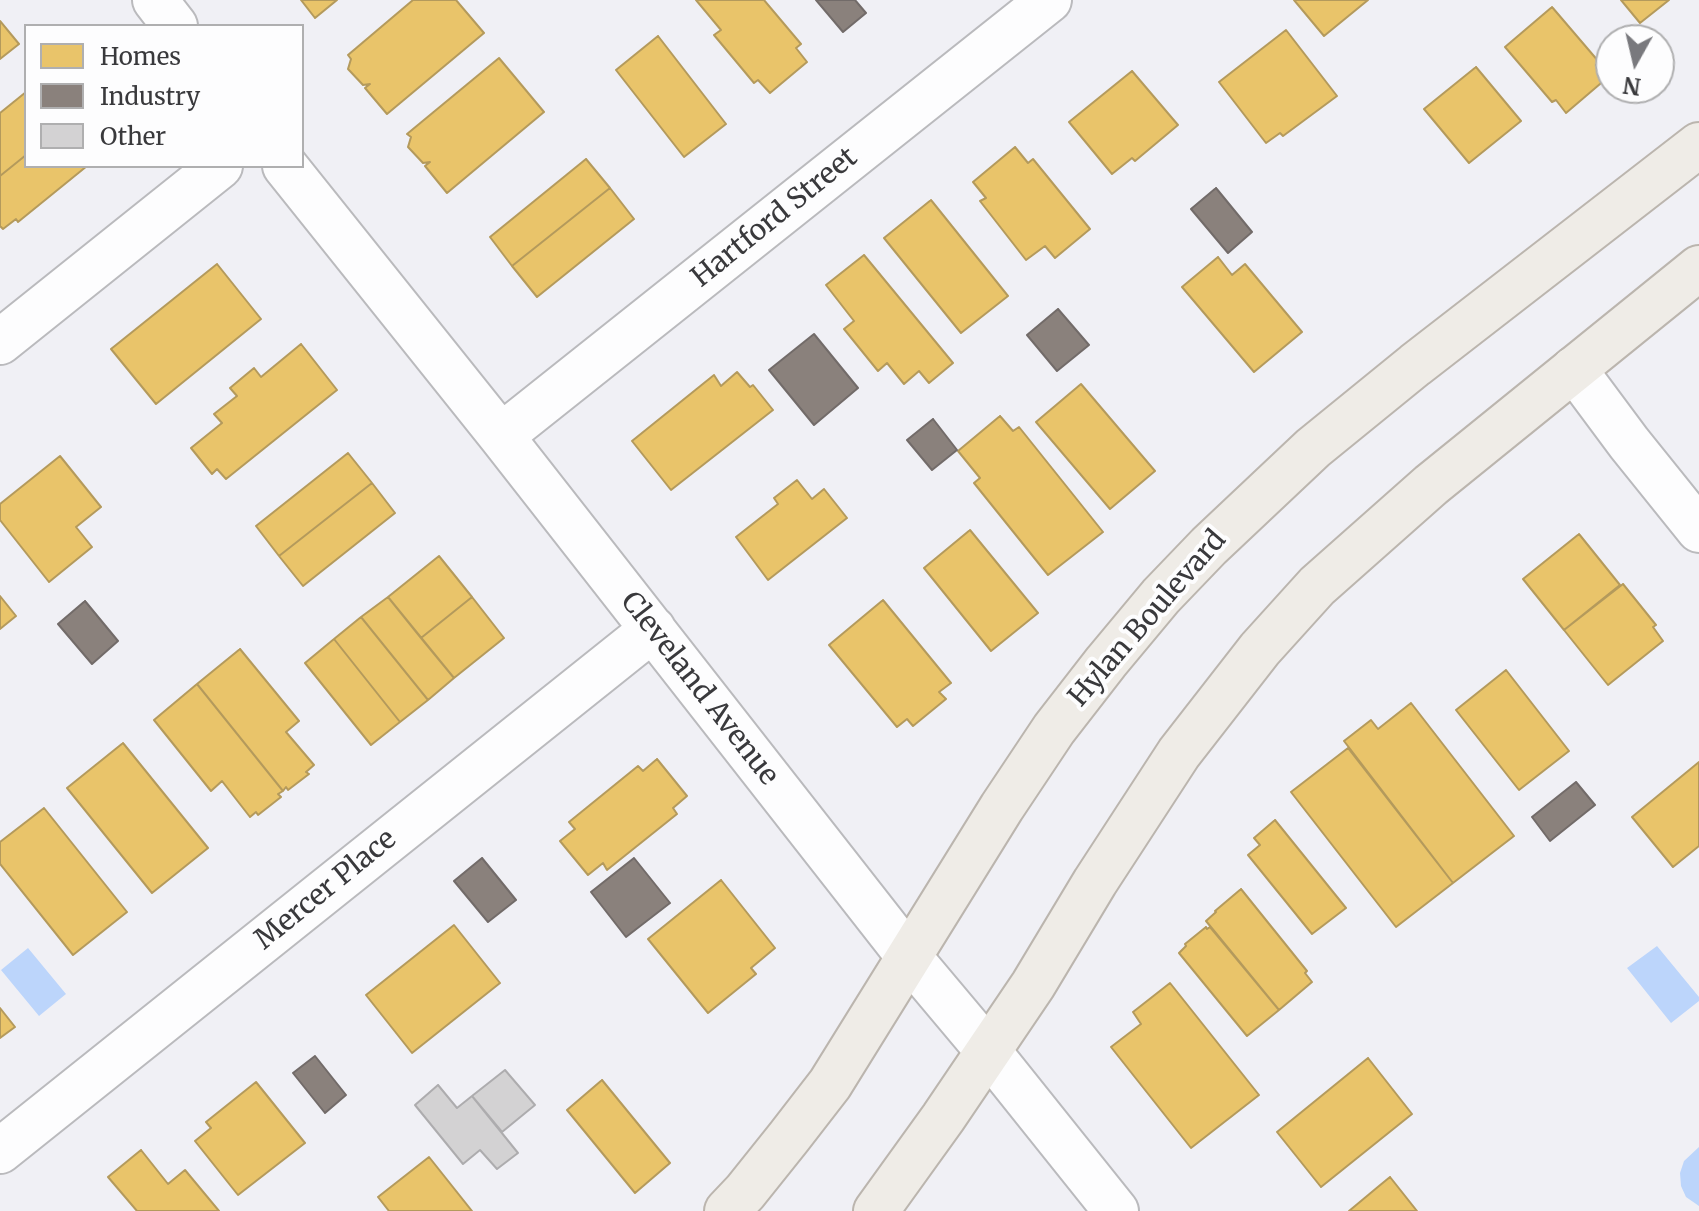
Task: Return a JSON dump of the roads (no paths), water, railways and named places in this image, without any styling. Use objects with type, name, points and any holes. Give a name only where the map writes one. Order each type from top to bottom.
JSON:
[{"type":"main road","name":"Hylan Boulevard","points":[[727,1211],[830,1084],[1054,729],[1161,596],[1313,448],[1699,145]]},
{"type":"main road","points":[[876,1211],[1033,985],[1179,753],[1260,649],[1317,586],[1376,532],[1699,268]]},
{"type":"street","points":[[155,0],[173,24]]},
{"type":"street","name":"Hartford Street","points":[[501,436],[1049,0]]},
{"type":"street","points":[[0,342],[218,168]]},
{"type":"street","name":"Cleveland Avenue","points":[[287,168],[909,957],[1116,1211]]},
{"type":"street","points":[[1574,369],[1699,530]]},
{"type":"street","name":"Mercer Place","points":[[0,1151],[653,629]]},
{"type":"water","points":[[1657,946],[1699,997],[1699,1001],[1671,1023],[1627,968]]},
{"type":"water","points":[[28,948],[66,994],[39,1016],[1,970]]},
{"type":"water","points":[[1699,1147],[1699,1206],[1686,1197],[1680,1173],[1684,1161]]}]
